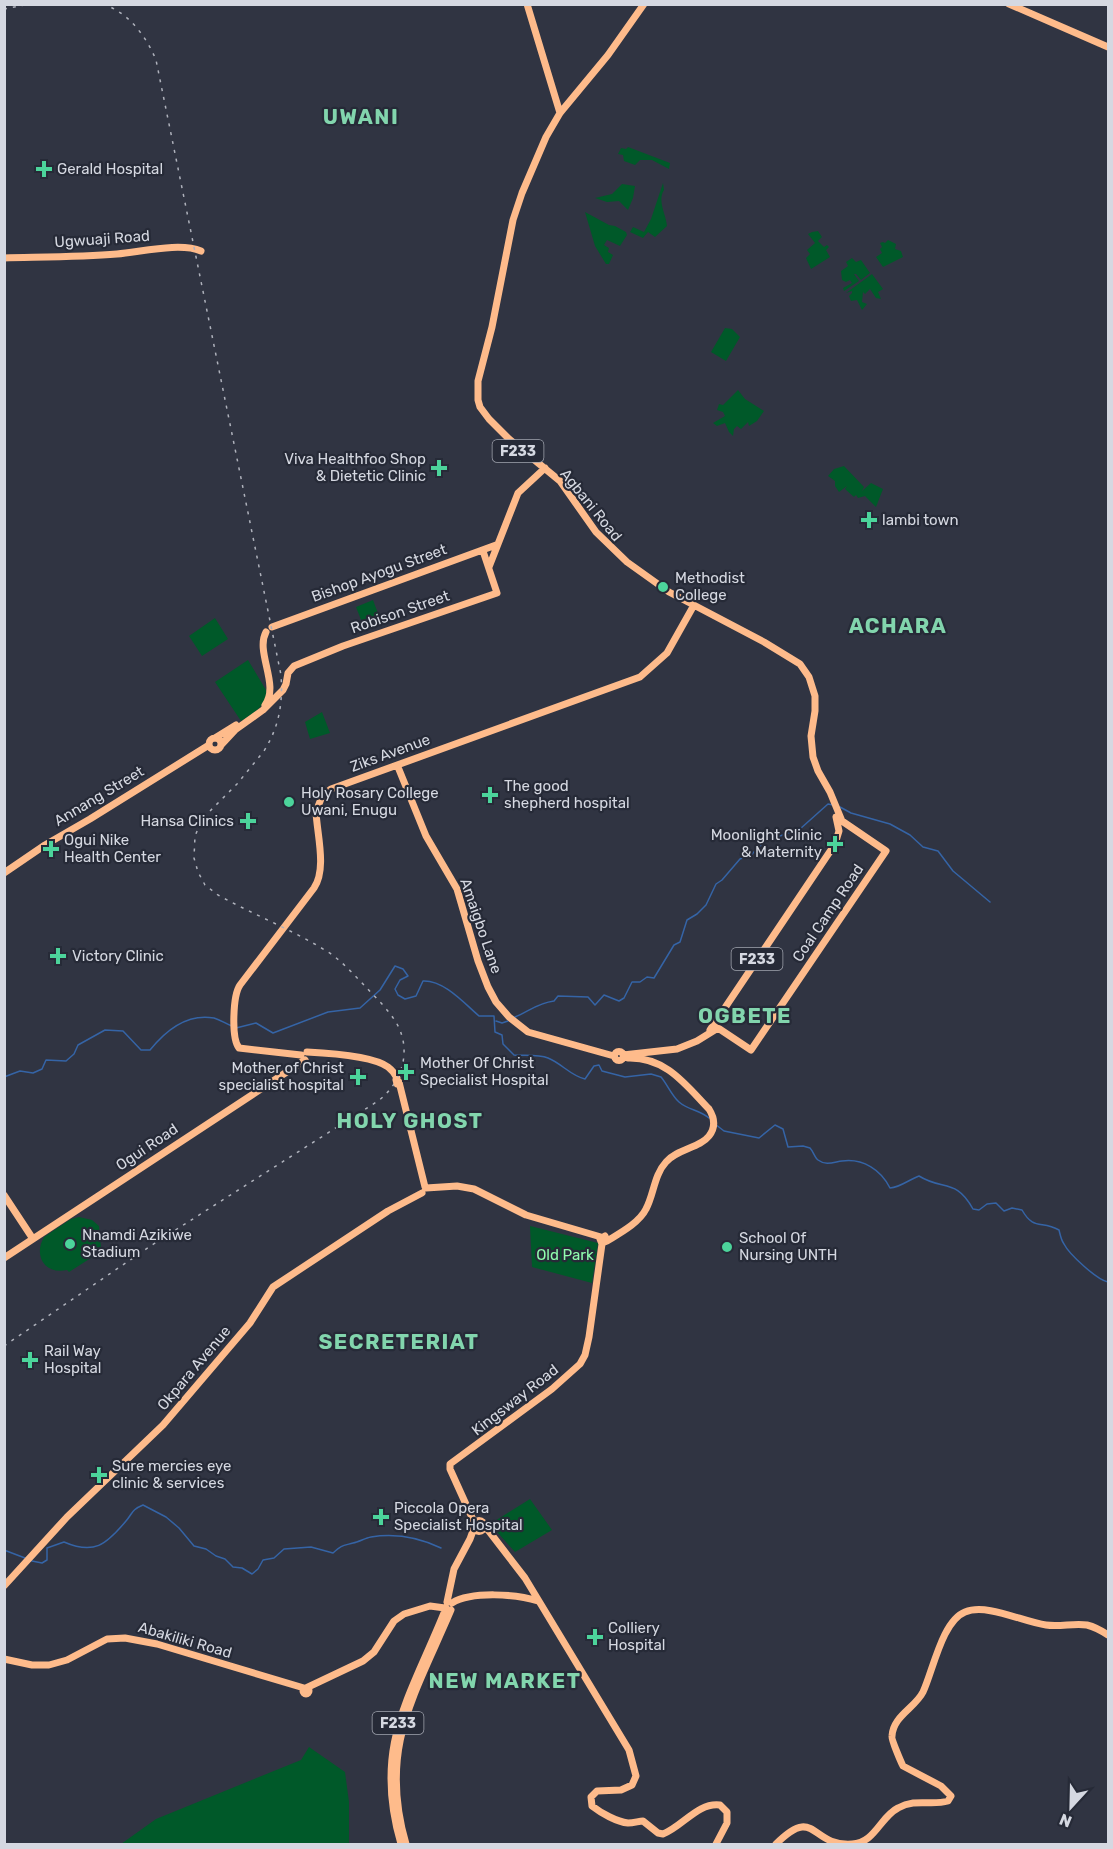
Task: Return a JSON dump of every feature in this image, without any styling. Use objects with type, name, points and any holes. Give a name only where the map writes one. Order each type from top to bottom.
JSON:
[{"type":"main road","points":[[527,4],[560,112]]},
{"type":"main road","name":"Agbani Road","points":[[643,4],[560,112],[532,164],[516,201],[490,326],[476,376],[474,392],[476,404],[488,422],[516,450],[544,469],[565,490],[590,528],[614,555],[646,580],[782,655],[803,671],[813,699],[809,737],[810,756],[840,822]]},
{"type":"main road","points":[[1009,4],[1108,47]]},
{"type":"main road","name":"Ugwuaji Road","points":[[4,258],[116,254],[169,248],[201,251]]},
{"type":"main road","points":[[489,567],[518,493],[544,469]]},
{"type":"main road","name":"Bishop Ayogu Street","points":[[270,701],[264,643],[269,630],[496,545]]},
{"type":"main road","points":[[483,551],[489,567]]},
{"type":"main road","name":"Robison Street","points":[[270,701],[285,687],[292,667],[497,593],[489,567]]},
{"type":"main road","name":"Ziks Avenue","points":[[304,1055],[240,1049],[235,1042],[238,993],[312,896],[322,879],[323,862],[318,816],[321,803],[327,795],[642,679],[669,655],[695,607]]},
{"type":"main road","name":"Ziks Avenue","points":[[237,1020],[235,999],[237,988],[319,880],[316,812],[324,793],[419,756],[640,677],[667,653],[695,607]]},
{"type":"main road","points":[[270,701],[263,710],[235,730],[219,748],[215,749],[209,745],[211,740],[258,712],[270,701]]},
{"type":"main road","points":[[215,738],[220,740],[221,745]]},
{"type":"main road","name":"Annang Street","points":[[4,873],[44,845],[209,745]]},
{"type":"main road","name":"Amaigbo Lane","points":[[398,767],[426,836],[457,889],[478,961],[492,996],[511,1019],[528,1032],[620,1056]]},
{"type":"main road","name":"Coal Camp Road","points":[[620,1056],[683,1047],[718,1028],[751,1050],[886,851],[840,822]]},
{"type":"main road","name":"F233","points":[[620,1056],[679,1046],[703,1036],[712,1029],[835,844],[840,822]]},
{"type":"main road","points":[[304,1055],[357,1057],[389,1068],[397,1081],[423,1190]]},
{"type":"main road","name":"Ogui Road","points":[[4,1256],[304,1055]]},
{"type":"main road","points":[[603,1242],[627,1228],[644,1213],[665,1162],[711,1133],[712,1121],[704,1107],[661,1068],[645,1061],[620,1056]]},
{"type":"main road","name":"Okpara Avenue","points":[[4,1581],[70,1512],[144,1441],[249,1320],[271,1286],[391,1207],[423,1190],[457,1186],[477,1191],[526,1215],[603,1242]]},
{"type":"main road","points":[[4,1196],[30,1237]]},
{"type":"main road","points":[[4,1201],[30,1237]]},
{"type":"main road","name":"Kingsway Road","points":[[457,1460],[552,1390],[580,1364],[589,1337],[603,1242]]},
{"type":"main road","points":[[448,1458],[457,1460]]},
{"type":"main road","points":[[457,1460],[449,1467],[479,1526],[493,1538],[525,1578],[534,1598],[626,1744],[635,1773],[635,1781],[627,1788],[617,1791],[595,1792],[591,1797],[592,1806],[623,1822],[634,1823],[642,1820],[658,1833],[663,1834],[694,1813],[711,1806],[720,1806],[727,1812],[727,1823],[716,1845]]},
{"type":"main road","name":"F233","points":[[400,1845],[393,1811],[390,1778],[393,1749],[403,1716],[449,1606],[454,1569],[472,1534],[479,1526]]},
{"type":"main road","name":"Okpara Avenue","points":[[4,1586],[26,1559]]},
{"type":"main road","points":[[449,1606],[462,1599],[494,1594],[534,1598]]},
{"type":"main road","name":"Abakiliki Road","points":[[4,1659],[32,1665],[49,1665],[63,1661],[107,1639],[129,1638],[157,1644],[305,1690],[366,1659],[378,1647],[394,1621],[401,1615],[433,1606],[449,1606]]},
{"type":"main road","points":[[776,1845],[791,1830],[801,1826],[808,1827],[821,1837],[836,1843],[860,1843],[899,1807],[916,1802],[948,1801],[951,1796],[945,1788],[903,1766],[892,1736],[899,1719],[923,1693],[951,1624],[961,1614],[971,1610],[988,1611],[1047,1625],[1088,1626],[1108,1635]]},
{"type":"main road","name":"F233","points":[[403,1716],[395,1785],[399,1819],[406,1845]]},
{"type":"green space","points":[[628,147],[670,163],[669,169],[652,160],[640,160],[635,165],[624,161],[623,155],[618,154],[621,148]]},
{"type":"green space","points":[[663,183],[664,190],[661,199],[667,226],[655,237],[648,232],[643,238],[630,232],[633,227],[644,232],[651,219]]},
{"type":"green space","points":[[622,184],[635,186],[628,210],[619,201],[607,202],[595,198],[612,194]]},
{"type":"green space","points":[[585,212],[626,232],[627,235],[620,246],[607,240],[604,245],[613,255],[609,264],[606,264],[595,246]]},
{"type":"green space","points":[[818,231],[822,237],[818,241],[824,247],[827,245],[829,247],[826,250],[830,257],[811,269],[806,258],[810,254],[807,250],[815,243],[808,234]]},
{"type":"green space","points":[[888,240],[896,244],[895,249],[901,251],[903,257],[883,267],[876,257],[882,253],[880,243]]},
{"type":"green space","points":[[852,258],[856,262],[861,260],[870,273],[861,280],[854,274],[859,281],[844,291],[843,288],[852,283],[850,280],[846,282],[842,280],[841,271],[848,266],[846,262]]},
{"type":"green space","points":[[872,274],[883,289],[878,292],[881,299],[876,298],[870,289],[865,294],[863,292],[862,302],[867,304],[862,310],[857,300],[851,301],[849,296],[852,291],[846,293]]},
{"type":"green space","points":[[725,328],[732,329],[740,337],[726,361],[711,352]]},
{"type":"green space","points":[[738,390],[745,399],[764,411],[757,421],[749,426],[748,422],[741,429],[737,426],[733,436],[725,423],[717,426],[713,423],[725,416],[723,412],[717,410],[719,404],[723,405]]},
{"type":"green space","points":[[844,466],[864,487],[862,491],[871,483],[883,489],[876,507],[865,496],[858,498],[856,495],[854,497],[845,489],[847,486],[839,492],[835,481],[828,476],[834,469]]},
{"type":"green space","points":[[373,600],[382,624],[365,630],[356,607]]},
{"type":"green space","points":[[215,618],[228,639],[202,656],[189,636]]},
{"type":"green space","points":[[248,660],[266,690],[266,696],[258,709],[241,721],[215,682]]},
{"type":"green space","points":[[322,712],[330,733],[310,739],[305,722]]},
{"type":"green space","name":"Nnamdi Azikiwe Stadium","points":[[79,1217],[92,1220],[99,1226],[101,1247],[94,1256],[69,1272],[47,1267],[40,1251],[44,1237],[71,1219]]},
{"type":"green space","name":"Old Park","points":[[530,1226],[598,1243],[592,1283],[532,1267]]},
{"type":"green space","points":[[530,1499],[552,1530],[515,1552],[490,1524]]},
{"type":"green space","points":[[309,1747],[345,1772],[349,1802],[349,1844],[121,1844],[156,1819],[301,1760]]},
{"type":"waterway","points":[[515,1017],[538,1005],[554,1001],[558,996],[588,997],[595,1005],[604,995],[619,1001],[624,998],[632,982],[640,982],[647,977],[654,978],[674,945],[680,942],[687,920],[706,905],[716,884],[740,859],[752,854],[765,841],[800,829],[828,804],[833,805]]},
{"type":"waterway","points":[[840,807],[851,813],[890,824],[910,835],[923,847],[938,851],[953,871],[990,902]]},
{"type":"waterway","points":[[236,1028],[256,1023],[273,1033],[328,1012],[360,1008],[380,990],[395,966],[403,969],[408,976],[400,980],[395,989],[398,995],[405,999],[416,996],[423,981],[446,988],[479,1016],[494,1016],[495,1032],[502,1035],[503,1044],[514,1055],[548,1058],[585,1079],[594,1066],[599,1065],[602,1071],[625,1077],[651,1074],[661,1077],[679,1102],[709,1118]]},
{"type":"waterway","points":[[4,1077],[20,1071],[33,1073],[42,1069],[46,1060],[66,1061],[74,1054],[78,1045],[105,1030],[123,1031],[141,1050],[150,1050],[170,1030],[195,1018],[214,1018],[232,1026]]},
{"type":"waterway","points":[[496,1021],[502,1023],[508,1021]]},
{"type":"waterway","points":[[715,1124],[724,1131],[759,1138],[775,1125],[783,1129],[788,1147],[810,1148],[817,1159],[824,1163],[842,1161],[864,1163],[882,1176],[890,1188],[919,1176],[955,1189],[967,1199],[973,1209],[979,1210],[987,1204],[996,1203],[1004,1211],[1012,1208],[1022,1210],[1030,1221],[1059,1230],[1071,1254],[1091,1272],[1108,1282]]},
{"type":"waterway","points":[[32,1561],[42,1563],[47,1560],[47,1548],[64,1542],[84,1548],[106,1542],[134,1510],[143,1505],[166,1517],[194,1546],[206,1549],[225,1559],[233,1567],[242,1568],[252,1574],[263,1560],[274,1558],[284,1549],[311,1547],[333,1553],[342,1546],[371,1537],[407,1537],[441,1548]]},
{"type":"waterway","points":[[4,1550],[25,1558]]},
{"type":"railway","points":[[4,9],[30,4]]},
{"type":"railway","points":[[4,1346],[152,1245],[378,1101],[399,1076],[404,1055],[401,1034],[394,1019],[343,964],[315,944],[218,895],[205,885],[198,872],[194,858],[195,836],[200,824],[237,784],[269,742],[279,715],[281,675],[156,60],[136,26],[121,13],[103,4]]},
{"type":"place","name":"Gerald Hospital","points":[[44,169]]},
{"type":"place","name":"Viva Healthfoo Shop & Dietetic Clinic","points":[[439,468]]},
{"type":"place","name":"lambi town","points":[[869,520]]},
{"type":"place","name":"Methodist College","points":[[663,587]]},
{"type":"place","name":"The good shepherd hospital","points":[[490,795]]},
{"type":"place","name":"Holy Rosary College Uwani, Enugu","points":[[289,802]]},
{"type":"place","name":"Hansa Clinics","points":[[248,821]]},
{"type":"place","name":"Moonlight Clinic & Maternity","points":[[835,844]]},
{"type":"place","name":"Ogui Nike Health Center","points":[[51,849]]},
{"type":"place","name":"Victory Clinic","points":[[58,956]]},
{"type":"place","name":"Mother Of Christ Specialist Hospital","points":[[406,1072]]},
{"type":"place","name":"Mother of Christ specialist hospital","points":[[358,1077]]},
{"type":"place","name":"Nnamdi Azikiwe Stadium","points":[[70,1244]]},
{"type":"place","name":"School Of Nursing UNTH","points":[[727,1247]]},
{"type":"place","name":"Rail Way Hospital","points":[[30,1360]]},
{"type":"place","name":"Sure mercies eye clinic & services","points":[[99,1475]]},
{"type":"place","name":"Piccola Opera Specialist Hospital","points":[[381,1517]]},
{"type":"place","name":"Colliery Hospital","points":[[595,1637]]},
{"type":"district","name":"UWANI","points":[[361,116]]},
{"type":"district","name":"ACHARA","points":[[898,625]]},
{"type":"district","name":"OGBETE","points":[[745,1015]]},
{"type":"district","name":"HOLY GHOST","points":[[410,1120]]},
{"type":"district","name":"SECRETERIAT","points":[[399,1341]]},
{"type":"district","name":"NEW MARKET","points":[[505,1680]]}]
